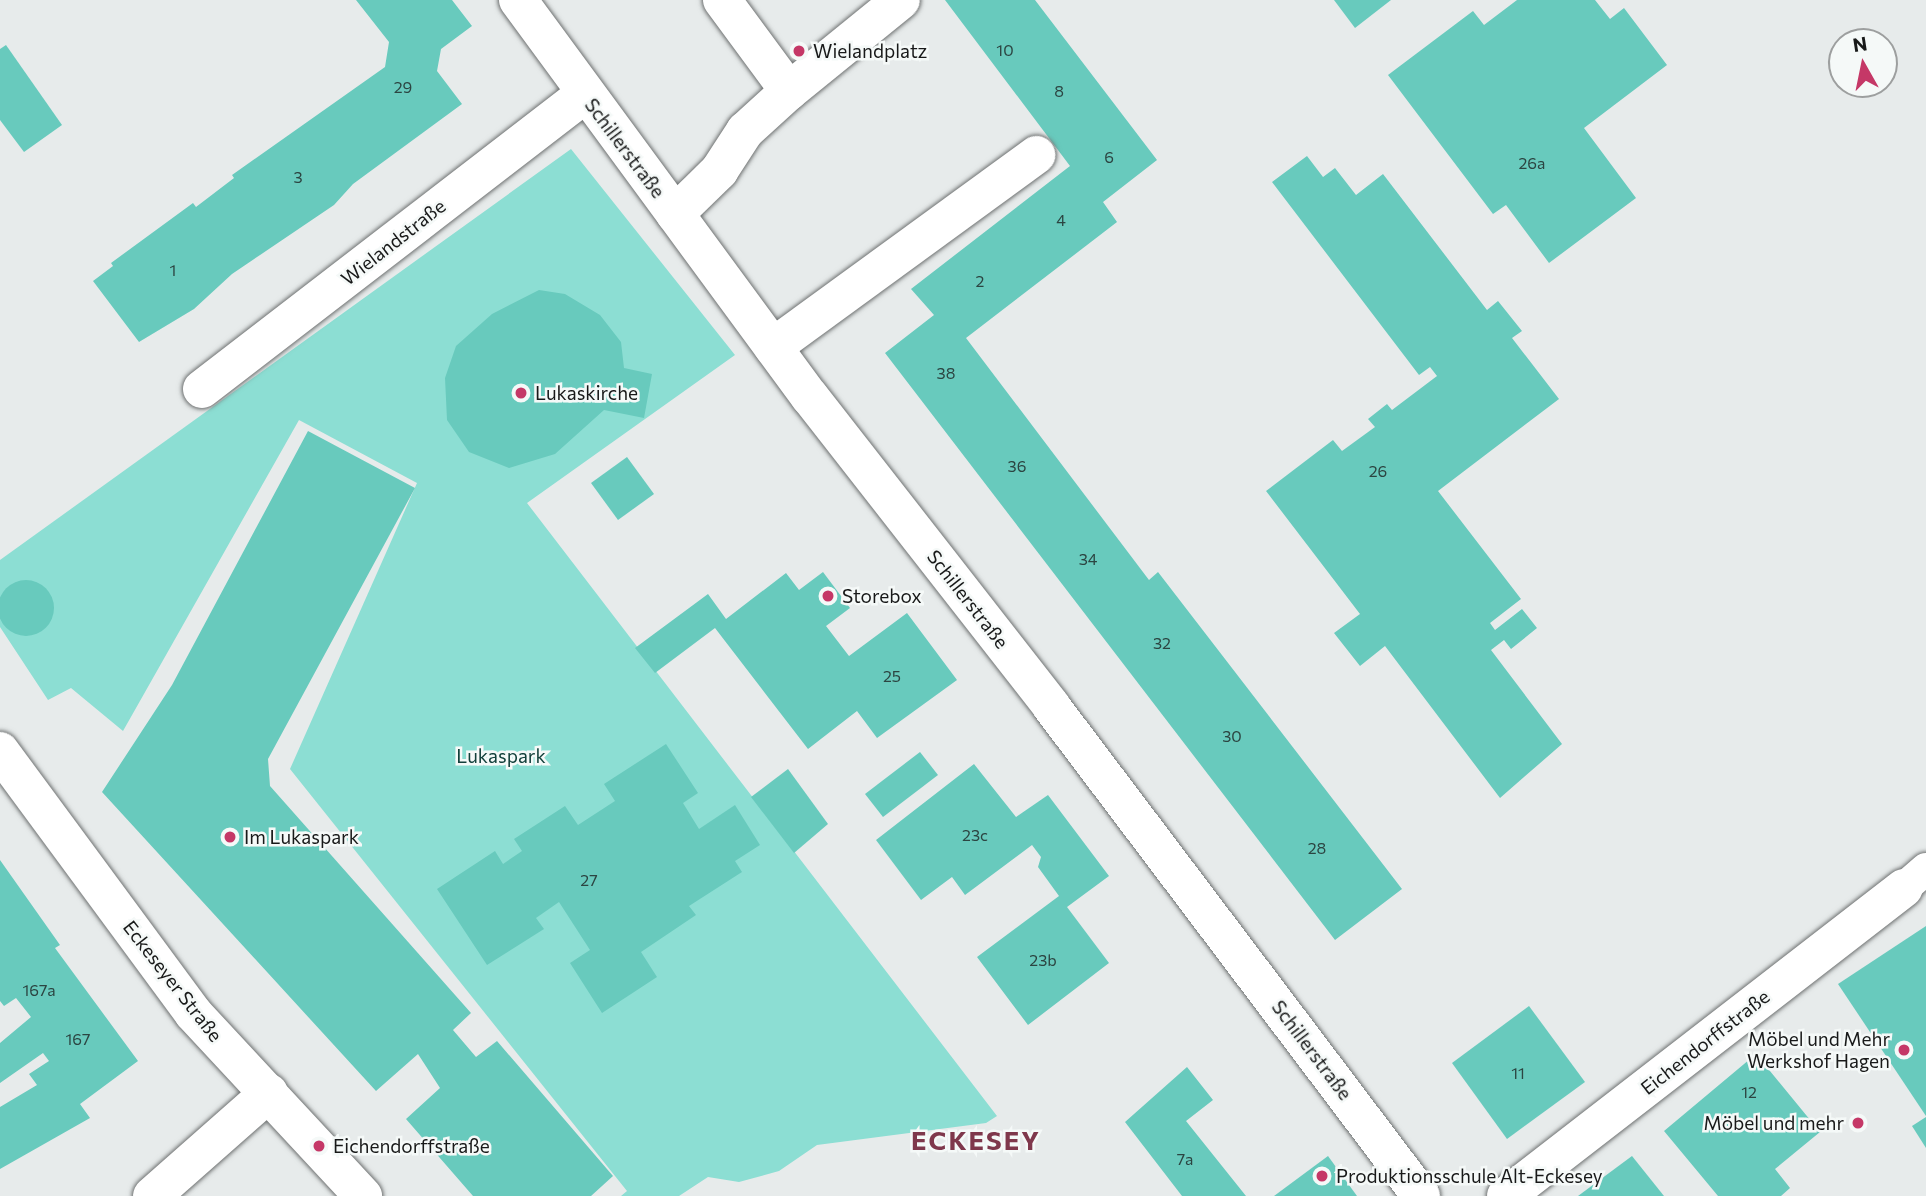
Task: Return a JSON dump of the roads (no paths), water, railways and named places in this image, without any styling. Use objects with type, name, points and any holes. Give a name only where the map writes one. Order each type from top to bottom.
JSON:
[{"type":"street","name":"Schillerstraße","points":[[518,0],[584,95],[773,347],[1421,1196]]},
{"type":"street","points":[[722,0],[789,90]]},
{"type":"street","points":[[675,214],[719,171],[745,131],[789,90],[901,0]]},
{"type":"street","name":"Wielandstraße","points":[[202,389],[584,95]]},
{"type":"street","points":[[773,347],[1036,155]]},
{"type":"street","name":"Eckeseyer Straße","points":[[0,751],[193,1013],[363,1196]]},
{"type":"street","name":"Eichendorffstraße","points":[[1506,1196],[1915,879]]},
{"type":"street","points":[[152,1196],[269,1093]]},
{"type":"place","name":"Wielandplatz","points":[[799,51]]},
{"type":"place","name":"Lukaskirche","points":[[521,393]]},
{"type":"place","name":"Storebox","points":[[828,596]]},
{"type":"place","name":"Im Lukaspark","points":[[230,837]]},
{"type":"place","name":"Möbel und Mehr Werkshof Hagen","points":[[1904,1050]]},
{"type":"place","name":"Möbel und mehr","points":[[1858,1123]]},
{"type":"place","name":"Eichendorffstraße","points":[[319,1146]]},
{"type":"place","name":"Produktionsschule Alt-Eckesey","points":[[1322,1176]]},
{"type":"district","name":"ECKESEY","points":[[976,1140]]},
{"type":"park label","name":"Lukaspark","points":[[501,756]]}]
